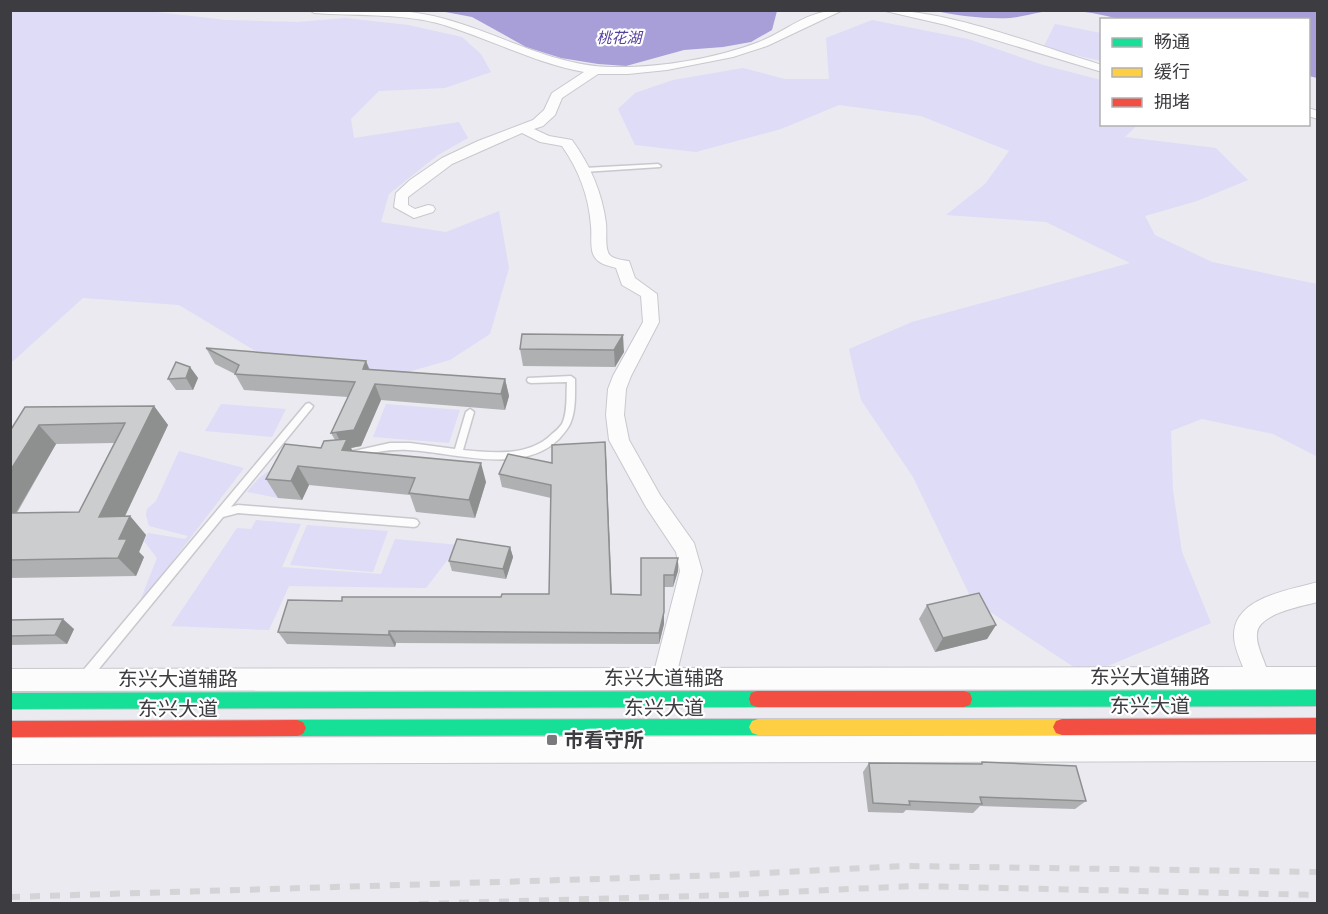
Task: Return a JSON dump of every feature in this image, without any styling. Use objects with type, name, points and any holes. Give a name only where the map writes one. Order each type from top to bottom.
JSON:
[{"type":"main road","name":"东兴大道","points":[[10,701],[65,705],[323,700],[1317,698]]},
{"type":"main road","name":"东兴大道","points":[[10,729],[52,724],[253,739],[619,727],[1317,726]]},
{"type":"street","points":[[314,10],[430,19],[476,32],[523,53],[596,70],[630,70],[734,53],[765,44],[814,17],[838,10]]},
{"type":"street","points":[[886,10],[948,22],[1100,69]]},
{"type":"street","points":[[428,209],[414,214],[401,207],[400,196],[414,182],[445,161],[543,120],[550,112],[556,96],[596,70]]},
{"type":"street","points":[[523,129],[545,139],[567,143],[584,170],[591,187],[600,223],[600,253],[606,260],[622,265],[628,281],[649,294],[651,322],[622,376],[617,389],[615,415],[619,440],[653,501],[686,549],[691,571],[664,678]]},
{"type":"street","points":[[1258,677],[1245,635],[1248,621],[1261,609],[1317,592]]},
{"type":"street","points":[[752,678],[795,699]]},
{"type":"street","name":"东兴大道辅路","points":[[10,680],[1317,678]]},
{"type":"street","points":[[274,679],[323,700]]},
{"type":"street","points":[[446,700],[502,679]]},
{"type":"street","points":[[619,727],[663,750]]},
{"type":"street","points":[[899,727],[954,749]]},
{"type":"street","points":[[10,751],[253,739],[663,750],[1317,748]]},
{"type":"lane","points":[[584,170],[658,166]]},
{"type":"lane","points":[[342,454],[354,454],[391,446],[490,456],[514,455],[536,450],[552,441],[564,429],[569,410],[571,380],[531,380]]},
{"type":"lane","points":[[65,705],[83,680],[309,406]]},
{"type":"lane","points":[[458,453],[470,412]]},
{"type":"lane","points":[[272,452],[284,452]]},
{"type":"lane","points":[[222,514],[238,509],[414,524]]},
{"type":"shaded area","points":[[139,10],[226,20],[297,22],[345,18],[408,25],[462,37],[481,54],[491,72],[445,88],[379,91],[351,119],[354,138],[459,122],[468,138],[438,155],[389,194],[381,222],[446,232],[499,211],[509,268],[490,334],[450,360],[380,380],[272,361],[179,305],[83,298],[11,363],[11,11]]},
{"type":"shaded area","points":[[872,20],[968,39],[1043,65],[1100,80],[1100,126],[1136,126],[1125,137],[1216,148],[1248,180],[1197,201],[1145,216],[1155,235],[1212,262],[1317,284],[1318,457],[1273,434],[1202,419],[1171,431],[1173,490],[1182,552],[1211,623],[1086,675],[972,600],[913,477],[861,400],[849,349],[912,322],[1130,263],[1046,222],[946,215],[985,184],[1009,151],[921,116],[839,105],[781,129],[696,152],[635,145],[618,109],[635,93],[673,80],[743,68],[785,79],[829,79],[826,38]]},
{"type":"shaded area","points":[[1055,24],[1100,33],[1100,61],[1043,48]]},
{"type":"shaded area","points":[[221,404],[286,409],[272,437],[205,431]]},
{"type":"shaded area","points":[[386,404],[460,410],[449,443],[373,437]]},
{"type":"shaded area","points":[[179,451],[244,468],[138,606],[157,558],[144,541],[148,533],[185,539],[188,536],[149,526],[146,515],[147,509],[156,501]]},
{"type":"shaded area","points":[[295,463],[278,498],[247,492],[268,472]]},
{"type":"shaded area","points":[[256,520],[301,524],[282,567],[381,574],[395,539],[459,545],[426,588],[289,586],[269,630],[171,626],[237,528],[251,529]]},
{"type":"shaded area","points":[[307,525],[388,531],[373,572],[290,565]]},
{"type":"water","name":"桃花湖","points":[[440,11],[777,11],[772,30],[751,42],[684,50],[626,66],[561,58],[526,47],[472,17]]},
{"type":"water","points":[[935,11],[1057,11],[1000,18],[972,17]]},
{"type":"water","points":[[1068,11],[1317,11],[1317,78],[1310,76],[1310,18],[1114,18]]},
{"type":"building","points":[[522,334],[623,335],[614,350],[520,349]]},
{"type":"building","points":[[206,348],[366,361],[363,369],[505,379],[501,394],[375,384],[354,430],[331,433],[355,382],[235,374],[239,365]]},
{"type":"building","points":[[176,362],[190,367],[186,378],[168,379]]},
{"type":"building","points":[[154,406],[99,517],[130,516],[119,539],[127,539],[118,558],[10,560],[10,513],[79,512],[125,423],[39,425],[10,471],[10,431],[25,407]]},
{"type":"building","points":[[347,439],[342,450],[481,463],[469,500],[409,493],[415,478],[298,466],[291,481],[266,479],[285,444],[321,448],[324,441]]},
{"type":"building","points":[[605,442],[611,594],[641,595],[641,558],[678,558],[674,575],[664,575],[664,612],[659,633],[389,631],[389,635],[278,632],[288,600],[342,601],[342,597],[501,597],[502,594],[549,594],[551,485],[499,474],[508,454],[552,463],[552,445]]},
{"type":"building","points":[[457,539],[510,547],[503,569],[449,561]]},
{"type":"building","points":[[979,593],[996,625],[943,638],[927,605]]},
{"type":"building","points":[[63,619],[55,635],[10,636],[10,620]]},
{"type":"building","points":[[982,762],[1076,766],[1086,801],[980,797],[982,804],[909,801],[910,805],[873,803],[869,763],[982,764]]},
{"type":"railway","points":[[10,897],[726,875],[906,866],[1318,872]]},
{"type":"railway","points":[[419,904],[729,895],[912,886],[1318,895]]},
{"type":"traffic: fast","points":[[964,699],[1318,698]]},
{"type":"traffic: fast","points":[[10,701],[757,699]]},
{"type":"traffic: fast","points":[[297,728],[758,727]]},
{"type":"traffic: slow","points":[[758,727],[1062,727]]},
{"type":"traffic: jam","points":[[757,699],[964,699]]},
{"type":"traffic: jam","points":[[1062,727],[1318,726]]},
{"type":"traffic: jam","points":[[10,729],[297,728]]},
{"type":"place","name":"巿看守所","points":[[552,740]]}]
